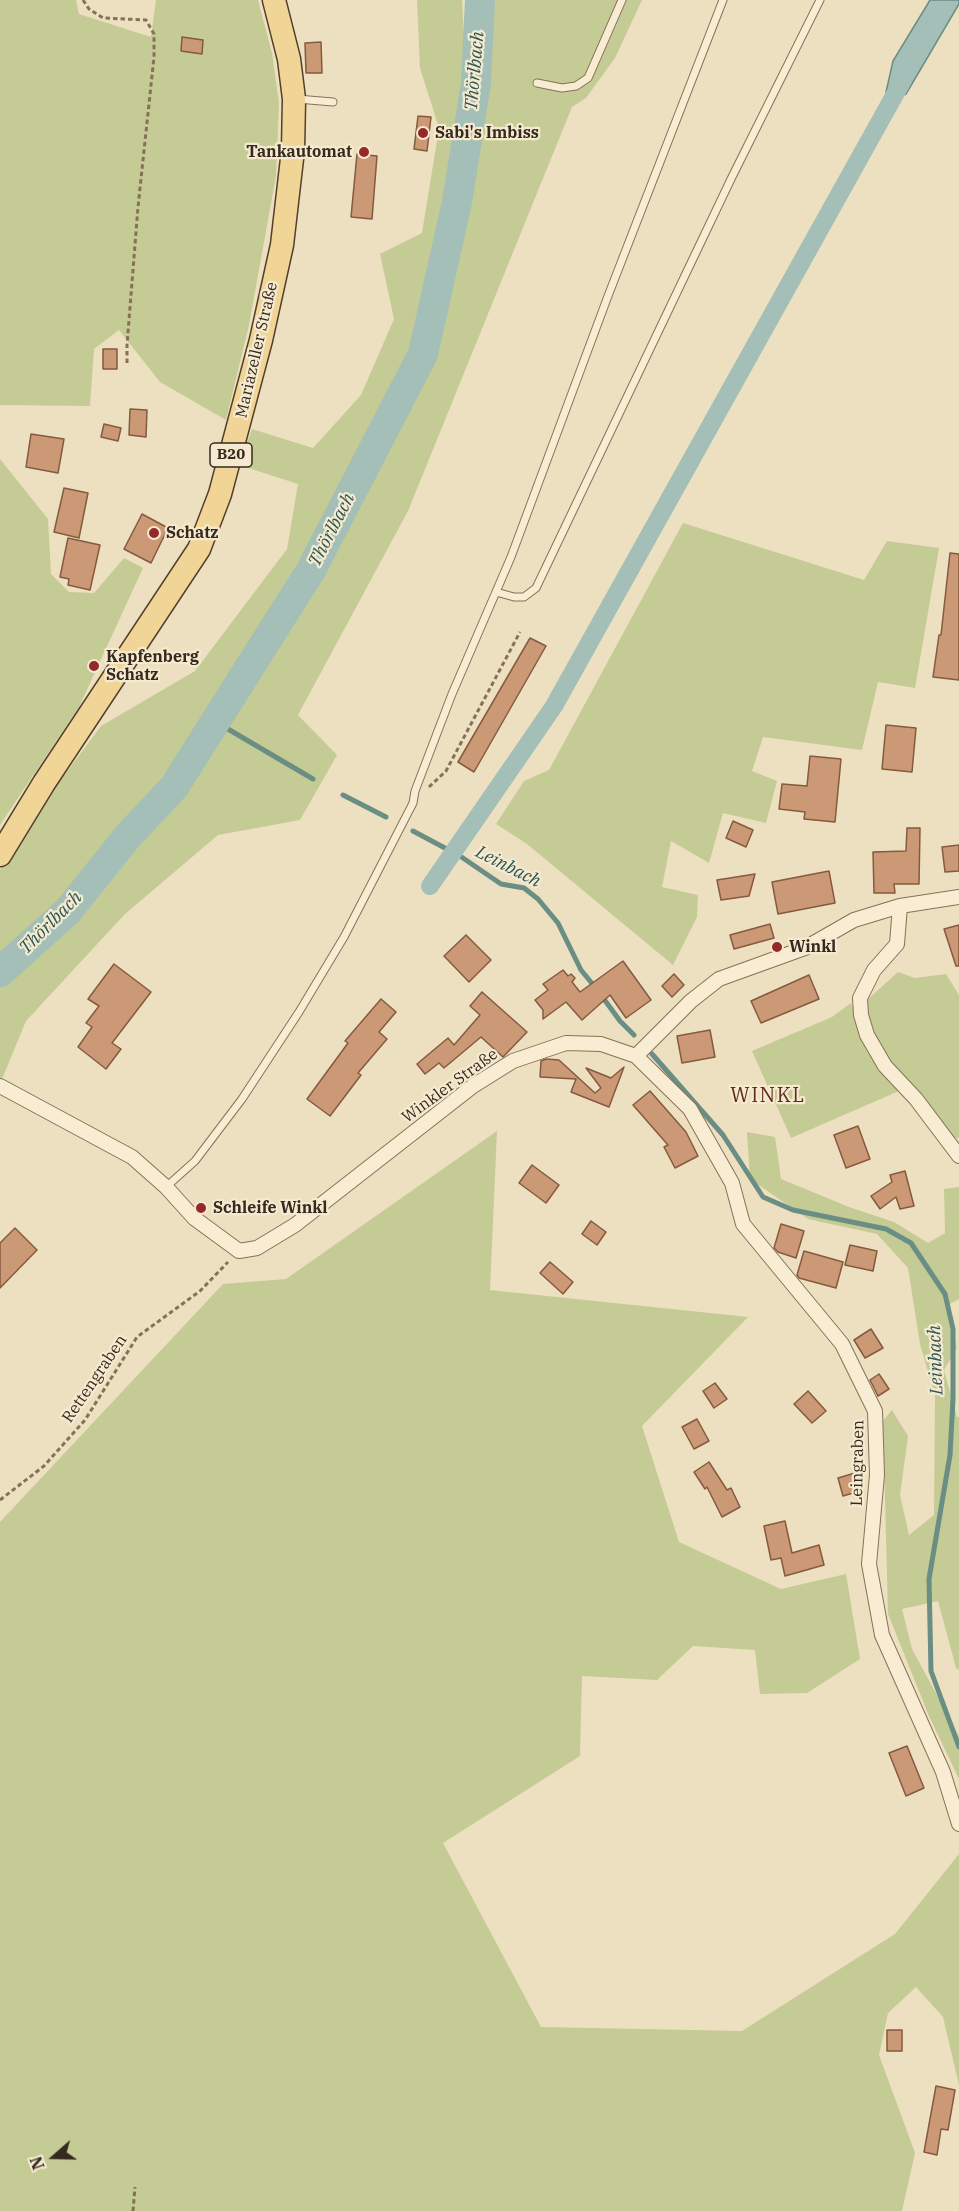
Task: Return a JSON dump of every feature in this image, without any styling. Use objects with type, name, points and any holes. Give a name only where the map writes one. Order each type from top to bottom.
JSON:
[{"type":"main road","name":"Mariazeller Straße","points":[[0,855],[44,783],[199,549],[220,494],[261,340],[282,245],[293,150],[294,99],[289,59],[274,0]]},
{"type":"street","points":[[636,1056],[691,1001],[719,979],[805,948],[854,920],[900,906],[959,897]]},
{"type":"street","points":[[900,906],[897,944],[874,970],[860,998],[861,1016],[867,1035],[885,1066],[916,1099],[959,1156]]},
{"type":"street","name":"Winkler Straße","points":[[239,1251],[257,1248],[295,1225],[472,1086],[513,1061],[566,1043],[601,1044],[636,1056]]},
{"type":"street","name":"Leingraben","points":[[636,1056],[690,1109],[732,1183],[743,1224],[842,1344],[875,1411],[877,1475],[869,1564],[882,1635],[943,1772],[959,1824]]},
{"type":"street","points":[[0,1086],[132,1157],[166,1187],[194,1218],[239,1251]]},
{"type":"lane","points":[[537,83],[562,88],[576,86],[588,78],[622,0]]},
{"type":"lane","points":[[166,1187],[195,1161],[242,1099],[299,1012],[344,936],[412,803],[452,694],[511,557],[723,0]]},
{"type":"lane","points":[[496,592],[524,597],[536,588],[731,178],[820,0]]},
{"type":"lane","points":[[294,99],[333,102]]},
{"type":"path","points":[[82,0],[89,9],[103,18],[146,20],[154,33],[154,57],[126,345],[127,364]]},
{"type":"path","points":[[412,803],[446,771],[520,632]]},
{"type":"path","name":"Rettengraben","points":[[0,1500],[44,1466],[85,1420],[137,1337],[200,1291],[239,1251]]},
{"type":"path","points":[[133,2211],[135,2187]]},
{"type":"green space","points":[[0,0],[76,0],[79,14],[151,37],[156,0],[258,0],[272,53],[279,103],[276,176],[249,325],[226,420],[160,382],[119,330],[94,349],[90,406],[0,405]]},
{"type":"green space","points":[[417,0],[462,0],[464,37],[459,165],[421,324],[345,485],[188,743],[92,871],[0,962],[0,870],[27,825],[101,726],[195,671],[287,549],[298,484],[239,465],[252,429],[313,448],[361,395],[394,319],[380,254],[422,233],[439,128],[420,68]]},
{"type":"green space","points":[[489,0],[642,0],[615,58],[586,98],[572,107],[408,511],[298,715],[337,755],[300,820],[218,835],[125,914],[26,1021],[0,1084],[0,984],[82,917],[183,790],[248,694],[363,498],[432,356],[487,105]]},
{"type":"green space","points":[[0,459],[48,519],[51,574],[69,592],[94,593],[124,558],[143,568],[79,707],[0,825]]},
{"type":"green space","points":[[683,523],[864,580],[887,541],[939,548],[915,688],[878,682],[862,750],[763,737],[752,771],[777,781],[766,823],[723,813],[709,863],[671,841],[662,887],[698,895],[697,917],[673,965],[527,844],[496,824],[524,781],[549,770]]},
{"type":"green space","points":[[898,972],[915,978],[946,974],[959,995],[959,1138],[954,1138],[886,1058],[866,1021],[866,1001]]},
{"type":"green space","points":[[851,1003],[879,1067],[899,1091],[791,1138],[752,1051],[832,1017]]},
{"type":"green space","points":[[497,1131],[490,1290],[748,1317],[642,1426],[679,1542],[781,1589],[846,1574],[860,1659],[807,1693],[760,1694],[755,1650],[693,1646],[657,1680],[582,1676],[580,1756],[443,1843],[541,2027],[742,2031],[895,1934],[959,1854],[959,2085],[943,2017],[916,1987],[888,2013],[879,2055],[915,2153],[902,2211],[0,2211],[0,1522],[223,1284],[286,1279]]},
{"type":"green space","points":[[747,1132],[775,1137],[781,1179],[849,1207],[894,1222],[928,1243],[945,1233],[944,1189],[959,1187],[959,1299],[948,1305],[957,1348],[944,1370],[957,1417],[959,1417],[959,1670],[956,1668],[938,1601],[902,1609],[912,1649],[959,1736],[959,1779],[929,1716],[888,1614],[883,1421],[892,1410],[908,1436],[900,1495],[909,1535],[934,1515],[935,1396],[920,1344],[908,1268],[877,1234],[808,1219],[750,1179]]},
{"type":"water","points":[[930,0],[959,0],[959,4],[906,94],[890,101],[886,92],[893,61]]},
{"type":"building","points":[[182,37],[203,40],[202,54],[181,51]]},
{"type":"building","points":[[321,42],[322,73],[306,73],[305,43]]},
{"type":"building","name":"Sabi's Imbiss","points":[[418,116],[431,117],[427,151],[414,149]]},
{"type":"building","points":[[357,154],[377,156],[372,219],[351,217]]},
{"type":"building","points":[[103,349],[117,349],[117,369],[103,369]]},
{"type":"building","points":[[130,409],[147,410],[146,437],[129,435]]},
{"type":"building","points":[[104,424],[121,428],[118,441],[101,437]]},
{"type":"building","points":[[31,434],[64,439],[58,473],[26,467]]},
{"type":"building","points":[[64,488],[88,493],[79,538],[54,532]]},
{"type":"building","points":[[142,514],[168,528],[151,563],[124,549]]},
{"type":"building","points":[[68,538],[100,545],[90,590],[68,585],[69,579],[60,577]]},
{"type":"building","points":[[950,553],[959,554],[959,680],[933,677],[939,635],[941,635]]},
{"type":"building","points":[[530,638],[546,646],[474,772],[458,762]]},
{"type":"building","points":[[886,725],[916,728],[912,772],[882,769]]},
{"type":"building","points":[[810,756],[841,759],[835,822],[804,819],[805,812],[779,809],[782,784],[807,786]]},
{"type":"building","points":[[733,821],[753,830],[746,847],[726,838]]},
{"type":"building","points":[[907,828],[920,828],[919,884],[894,884],[895,893],[874,893],[873,852],[906,851]]},
{"type":"building","points":[[959,845],[959,871],[945,872],[942,847]]},
{"type":"building","points":[[829,871],[835,903],[778,914],[772,882]]},
{"type":"building","points":[[755,874],[749,896],[721,900],[717,880]]},
{"type":"building","points":[[770,924],[774,938],[734,949],[730,935]]},
{"type":"building","points":[[959,925],[959,966],[956,966],[944,929]]},
{"type":"building","points":[[466,935],[491,960],[469,982],[444,956]]},
{"type":"building","points":[[623,961],[651,1000],[626,1018],[610,995],[582,1020],[566,1002],[543,1019],[543,1010],[535,1000],[548,990],[543,984],[563,970],[568,976],[571,974],[575,978],[572,982],[580,992]]},
{"type":"building","points":[[114,964],[151,992],[112,1043],[121,1049],[106,1069],[78,1047],[92,1027],[86,1023],[99,1006],[88,999]]},
{"type":"building","points":[[674,974],[684,985],[672,997],[662,986]]},
{"type":"building","points":[[809,975],[819,999],[761,1023],[751,1001]]},
{"type":"building","points":[[482,992],[527,1032],[503,1057],[481,1037],[444,1068],[439,1063],[425,1074],[417,1064],[448,1038],[454,1045],[480,1015],[470,1006]]},
{"type":"building","points":[[381,999],[396,1012],[379,1032],[387,1039],[358,1073],[361,1075],[330,1116],[307,1099],[348,1043],[345,1041]]},
{"type":"building","points":[[710,1030],[715,1057],[682,1063],[677,1036]]},
{"type":"building","points":[[559,1060],[595,1093],[601,1088],[586,1068],[611,1078],[624,1067],[609,1107],[571,1092],[576,1079],[540,1077],[541,1061]]},
{"type":"building","points":[[650,1091],[686,1132],[698,1156],[675,1168],[664,1147],[668,1145],[633,1105]]},
{"type":"building","points":[[858,1126],[870,1159],[846,1168],[834,1135]]},
{"type":"building","points":[[532,1165],[559,1185],[546,1203],[519,1183]]},
{"type":"building","points":[[905,1171],[914,1206],[900,1209],[896,1197],[880,1209],[871,1196],[892,1182],[890,1175]]},
{"type":"building","points":[[591,1221],[606,1232],[597,1245],[582,1234]]},
{"type":"building","points":[[781,1224],[804,1231],[796,1258],[778,1252],[774,1248]]},
{"type":"building","points":[[15,1228],[37,1250],[0,1288],[0,1243]]},
{"type":"building","points":[[850,1245],[877,1251],[873,1271],[845,1265]]},
{"type":"building","points":[[804,1251],[843,1262],[836,1288],[799,1278],[797,1275]]},
{"type":"building","points":[[550,1262],[573,1282],[563,1294],[540,1273]]},
{"type":"building","points":[[871,1329],[883,1348],[865,1358],[854,1340]]},
{"type":"building","points":[[879,1374],[889,1389],[878,1396],[870,1380]]},
{"type":"building","points":[[715,1383],[727,1399],[714,1408],[703,1391]]},
{"type":"building","points":[[808,1391],[826,1411],[812,1423],[794,1404]]},
{"type":"building","points":[[697,1419],[709,1441],[694,1449],[682,1427]]},
{"type":"building","points":[[709,1462],[727,1490],[731,1488],[740,1507],[722,1517],[707,1487],[705,1489],[694,1472]]},
{"type":"building","points":[[855,1473],[860,1491],[843,1496],[838,1478]]},
{"type":"building","points":[[785,1521],[792,1553],[819,1545],[824,1565],[785,1576],[781,1558],[771,1560],[764,1526]]},
{"type":"building","points":[[907,1746],[924,1788],[906,1796],[889,1753]]},
{"type":"building","points":[[887,2030],[902,2030],[902,2051],[887,2051]]},
{"type":"building","points":[[936,2086],[955,2090],[948,2130],[941,2129],[937,2155],[924,2152]]},
{"type":"waterway","name":"Thörlbach","points":[[0,972],[68,911],[128,836],[174,787],[311,570],[423,354],[457,202],[476,83],[480,0]]},
{"type":"waterway","points":[[430,886],[554,706],[903,80]]},
{"type":"waterway","name":"Leinbach","points":[[216,722],[313,779]]},
{"type":"waterway","name":"Leinbach","points":[[343,795],[386,817]]},
{"type":"waterway","name":"Leinbach","points":[[413,831],[460,856],[501,884],[524,888],[538,899],[558,923],[581,970],[595,987]]},
{"type":"waterway","name":"Leinbach","points":[[601,995],[620,1021],[634,1035]]},
{"type":"waterway","name":"Leinbach","points":[[652,1054],[723,1135],[763,1197],[793,1210],[886,1229],[911,1243],[945,1294],[953,1329],[953,1399],[950,1455],[929,1579],[931,1671],[959,1747]]},
{"type":"place","name":"Sabi's Imbiss","points":[[423,133]]},
{"type":"place","name":"Tankautomat","points":[[364,152]]},
{"type":"place","name":"Schatz","points":[[154,533]]},
{"type":"place","name":"Kapfenberg Schatz","points":[[94,666]]},
{"type":"place","name":"Winkl","points":[[777,947]]},
{"type":"place","name":"Schleife Winkl","points":[[201,1208]]},
{"type":"district","name":"WINKL","points":[[768,1096]]}]
